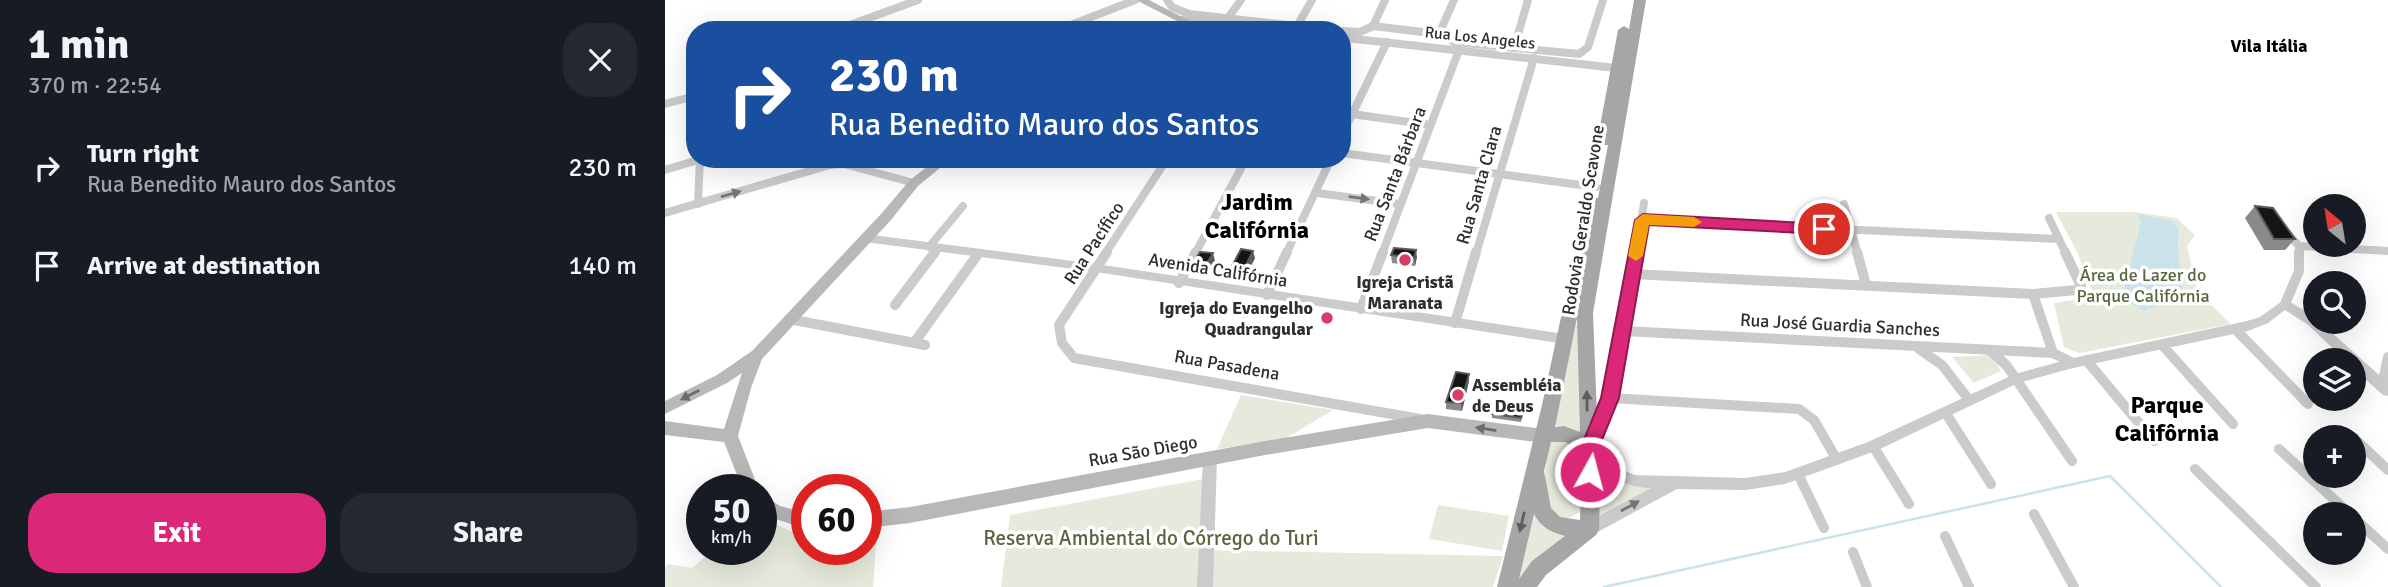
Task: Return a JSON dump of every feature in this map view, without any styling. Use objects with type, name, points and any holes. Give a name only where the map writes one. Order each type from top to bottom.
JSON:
[{"type":"main road","points":[[1141,0],[1174,21]]},
{"type":"main road","name":"Rodovia Geraldo Scavone","points":[[1507,587],[1565,339],[1597,187],[1630,0]]},
{"type":"main road","name":"Rodovia Geraldo Scavone","points":[[1589,529],[1591,492],[1584,313],[1640,0]]},
{"type":"main road","points":[[666,407],[722,379],[755,356],[914,183],[933,168]]},
{"type":"main road","points":[[745,474],[730,436],[743,387],[755,356]]},
{"type":"main road","points":[[722,379],[736,381],[743,387]]},
{"type":"main road","name":"Rua São Diego","points":[[882,518],[1210,458],[1387,421],[1427,421],[1541,445]]},
{"type":"main road","points":[[665,428],[730,436]]},
{"type":"main road","points":[[1588,452],[1571,434],[1563,432],[1541,445],[1540,511],[1551,524],[1563,528],[1589,529]]},
{"type":"main road","points":[[1525,587],[1539,568],[1589,529]]},
{"type":"street","points":[[861,21],[918,0]]},
{"type":"street","points":[[1081,21],[1135,0]]},
{"type":"street","points":[[1228,18],[1241,0]]},
{"type":"street","points":[[1300,21],[1312,0]]},
{"type":"street","points":[[1373,26],[1385,0]]},
{"type":"street","points":[[1439,34],[1454,0]]},
{"type":"street","points":[[1514,48],[1528,0]]},
{"type":"street","points":[[1351,32],[1360,32],[1373,26],[1439,34],[1454,41],[1583,53],[1588,47],[1603,0]]},
{"type":"street","points":[[1168,2],[1185,13],[1254,21]]},
{"type":"street","points":[[1398,43],[1402,30]]},
{"type":"street","points":[[1415,45],[1418,32]]},
{"type":"street","name":"Rua Los Angeles","points":[[1351,38],[1616,68]]},
{"type":"street","points":[[1387,42],[1352,114],[1430,125]]},
{"type":"street","name":"Rua Santa Bárbara","points":[[1360,309],[1459,50]]},
{"type":"street","name":"Rua Santa Clara","points":[[1455,323],[1534,58]]},
{"type":"street","points":[[665,104],[686,98]]},
{"type":"street","points":[[1351,154],[1597,187]]},
{"type":"street","points":[[665,170],[686,163]]},
{"type":"street","points":[[698,204],[700,168]]},
{"type":"street","points":[[665,213],[820,168]]},
{"type":"street","points":[[858,168],[914,183]]},
{"type":"street","name":"Rua Pacífico","points":[[1062,346],[1058,335],[1059,325],[1161,168]]},
{"type":"street","points":[[1179,283],[1241,168]]},
{"type":"street","points":[[1267,295],[1327,168]]},
{"type":"street","points":[[1317,193],[1400,204]]},
{"type":"street","points":[[1644,203],[1624,331],[1610,398],[1588,452],[1620,476],[1635,481],[1673,484],[1746,484],[1798,474],[1873,446],[2015,379],[2080,362],[2236,330],[2264,320],[2285,304],[2299,271],[2299,246],[2278,224]]},
{"type":"street","points":[[1844,204],[1866,285]]},
{"type":"street","points":[[895,305],[963,206]]},
{"type":"street","points":[[1632,274],[2033,294],[2070,292],[2081,286],[2049,218]]},
{"type":"street","points":[[1643,220],[2058,239]]},
{"type":"street","name":"Avenida Califórnia","points":[[865,238],[1096,268],[1179,283],[1565,339]]},
{"type":"street","points":[[2299,246],[2388,250]]},
{"type":"street","points":[[789,319],[920,344],[978,254]]},
{"type":"street","points":[[2033,294],[2053,353],[2080,362],[2154,441]]},
{"type":"street","points":[[2285,304],[2311,321],[2340,348]]},
{"type":"street","points":[[2236,330],[2303,399]]},
{"type":"street","name":"Rua José Guardia Sanches","points":[[1624,331],[2053,353]]},
{"type":"street","points":[[2162,345],[2233,424]]},
{"type":"street","name":"Rua Pasadena","points":[[1062,346],[1074,358],[1387,421]]},
{"type":"street","points":[[1913,347],[1931,355],[1944,366],[1969,400]]},
{"type":"street","points":[[1990,350],[2007,366],[2072,461]]},
{"type":"street","points":[[2385,388],[2388,357]]},
{"type":"street","points":[[2366,371],[2385,388]]},
{"type":"street","points":[[1610,398],[1799,409],[1814,420],[1837,460]]},
{"type":"street","points":[[1945,412],[1991,484]]},
{"type":"street","points":[[1873,446],[1909,504]]},
{"type":"street","points":[[2279,449],[2337,502]]},
{"type":"street","points":[[2366,449],[2388,470]]},
{"type":"street","points":[[1205,587],[1210,458]]},
{"type":"street","points":[[2195,469],[2316,587]]},
{"type":"street","points":[[1798,474],[1823,528]]},
{"type":"street","points":[[1589,529],[1673,484]]},
{"type":"street","points":[[2034,514],[2074,587]]},
{"type":"street","points":[[2366,529],[2388,550]]},
{"type":"street","points":[[1945,536],[1969,587]]},
{"type":"street","points":[[1853,552],[1867,587]]},
{"type":"green space","name":"Área de Lazer do Parque Califórnia","points":[[2056,212],[2134,212],[2176,218],[2195,235],[2187,246],[2198,292],[2231,324],[2079,353],[2064,347],[2054,303],[2086,298],[2091,295],[2091,289],[2078,254]]},
{"type":"green space","points":[[1576,324],[1585,436],[1566,427],[1553,426]]},
{"type":"green space","points":[[1991,355],[2001,371],[1974,383],[1952,357]]},
{"type":"green space","points":[[1241,395],[1333,410],[1283,440],[1217,449]]},
{"type":"green space","points":[[1561,438],[1580,447],[1583,468],[1580,512],[1567,519],[1552,516],[1544,490],[1547,448],[1552,441]]},
{"type":"green space","points":[[1601,467],[1656,487],[1594,519]]},
{"type":"green space","name":"Reserva Ambiental do Córrego do Turi","points":[[1203,479],[1201,550],[1503,556],[1493,587],[1001,587],[1010,515]]},
{"type":"green space","points":[[1438,505],[1509,516],[1502,551],[1429,539]]},
{"type":"green space","points":[[1532,512],[1543,527],[1566,537],[1514,587]]},
{"type":"green space","points":[[777,525],[791,531],[791,565],[875,565],[873,587],[665,587],[665,567],[668,564],[692,568],[696,565],[777,565]]},
{"type":"water","points":[[2138,214],[2172,221],[2179,229],[2182,285],[2182,293],[2143,311],[2122,297],[2141,222]]},
{"type":"building","points":[[2255,206],[2273,208],[2295,239],[2274,239]]},
{"type":"building","points":[[1394,248],[1416,250],[1414,258],[1391,255]]},
{"type":"building","points":[[1241,249],[1253,251],[1242,273],[1230,270]]},
{"type":"building","points":[[1200,252],[1213,253],[1204,268],[1191,266]]},
{"type":"building","name":"Assembléia de Deus","points":[[1456,372],[1469,374],[1461,403],[1446,402]]},
{"type":"building","points":[[1503,402],[1525,404],[1521,418],[1492,414]]},
{"type":"waterway","points":[[1604,587],[2110,476],[2221,587]]},
{"type":"slow traffic","points":[[1636,256],[1643,220],[1694,222]]},
{"type":"place","name":"Igreja Cristã Maranata","points":[[1405,260]]},
{"type":"place","name":"Igreja do Evangelho Quadrangular","points":[[1327,318]]},
{"type":"place","name":"Assembléia de Deus","points":[[1458,395]]},
{"type":"district","name":"Vila Itália","points":[[2269,46]]},
{"type":"district","name":"Jardim Califórnia","points":[[1257,216]]},
{"type":"district","name":"Parque Califôrnia","points":[[2167,419]]},
{"type":"route","points":[[1590,472],[1588,452],[1610,398],[1643,220],[1824,229]]}]
